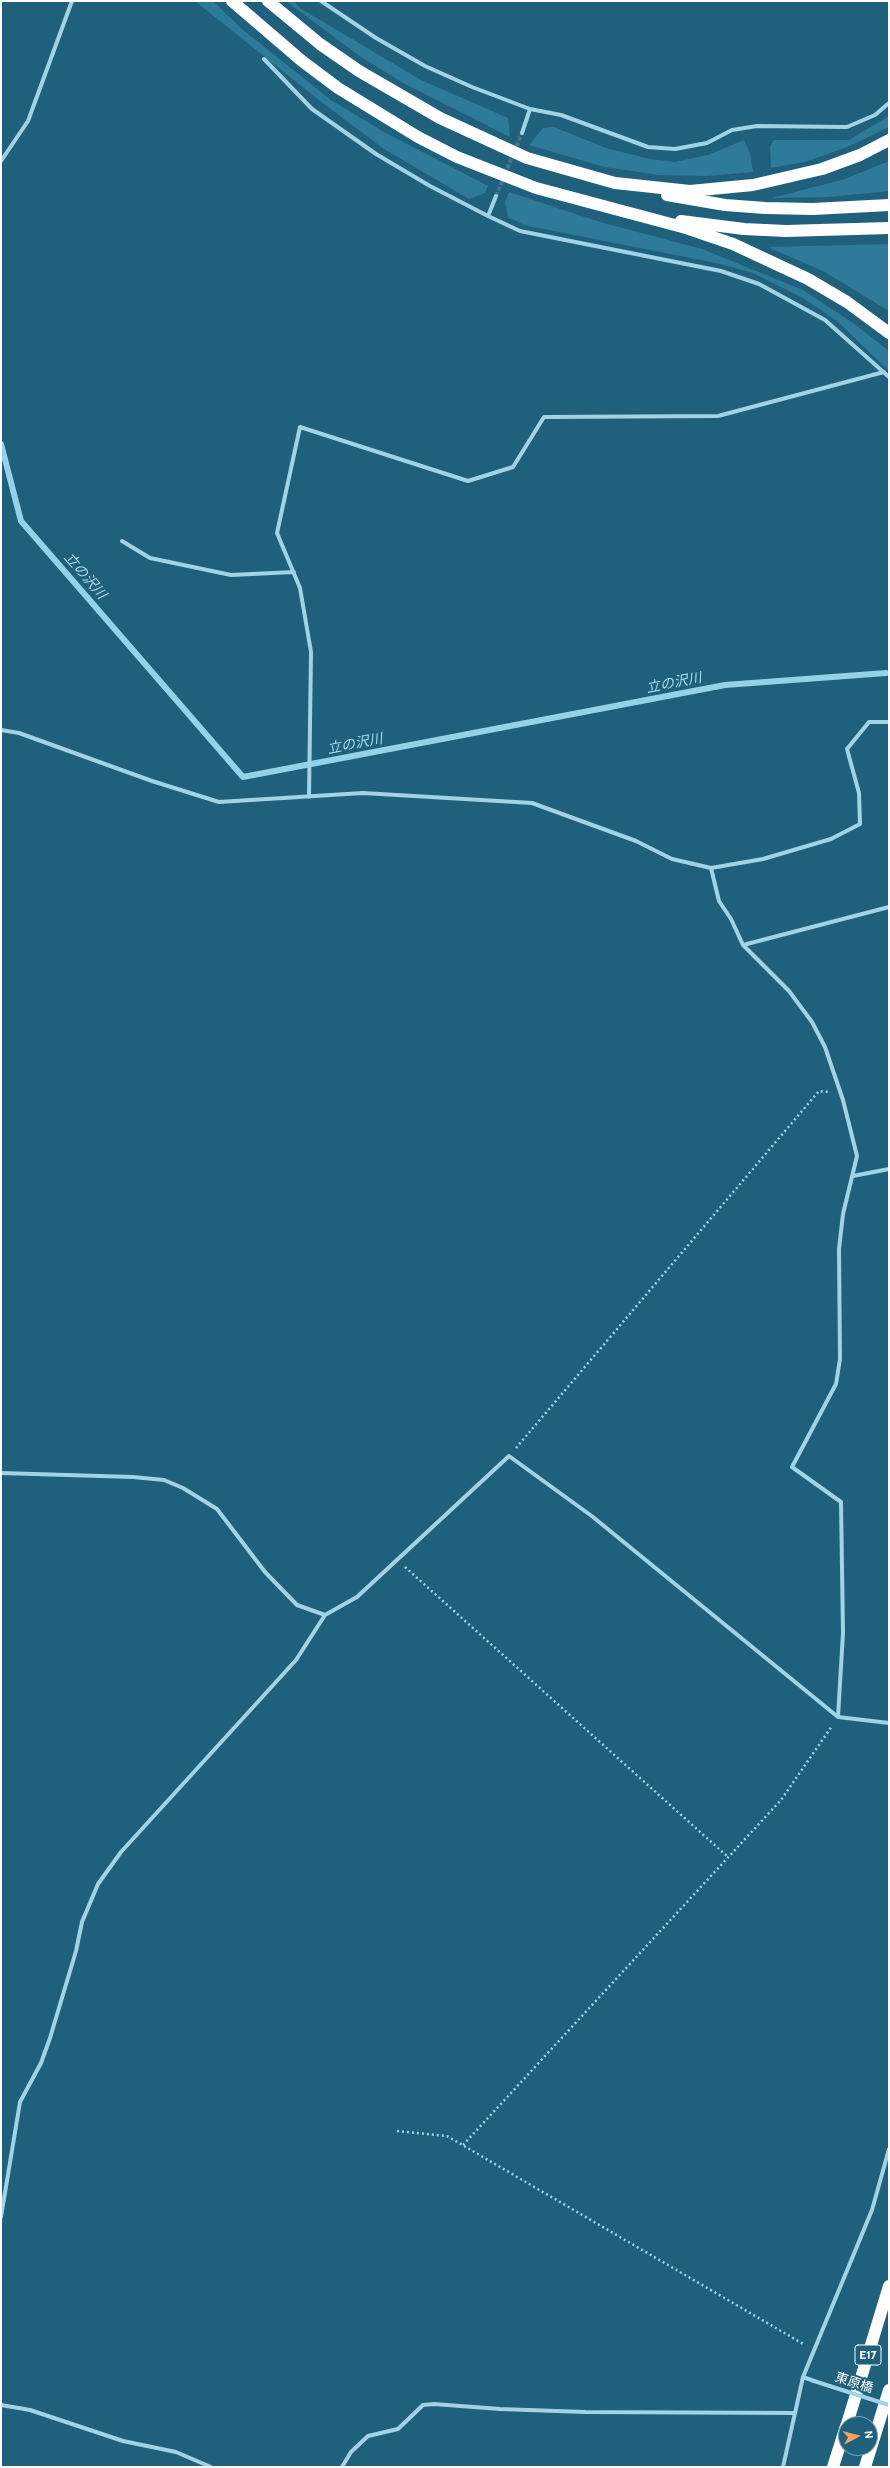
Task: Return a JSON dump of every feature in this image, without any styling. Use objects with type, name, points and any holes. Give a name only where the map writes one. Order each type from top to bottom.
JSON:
[{"type":"highway","points":[[232,1],[296,56],[338,88],[418,137],[457,157],[536,188],[686,228],[769,259],[847,302],[889,333]]},
{"type":"highway","points":[[268,1],[320,44],[359,71],[398,95],[440,118],[527,158],[615,183],[687,200],[757,208],[813,210],[889,205]]},
{"type":"highway","points":[[615,183],[690,191],[753,185],[786,179],[822,169],[860,155],[889,140]]},
{"type":"highway","points":[[633,213],[744,229],[786,231],[889,228]]},
{"type":"highway","name":"E17","points":[[849,2416],[889,2286]]},
{"type":"highway","points":[[865,2467],[889,2390]]},
{"type":"highway","name":"E17","points":[[833,2467],[838,2451]]},
{"type":"street","points":[[1,161],[28,121],[72,1]]},
{"type":"street","points":[[321,1],[376,38],[425,66],[530,109],[561,115],[648,147],[675,149],[708,143],[732,130],[757,126],[847,127],[875,115],[889,103]]},
{"type":"street","points":[[264,59],[312,109],[350,136],[430,186],[488,216],[520,231],[722,271],[759,284],[825,320],[889,377]]},
{"type":"street","points":[[522,133],[530,109]]},
{"type":"street","points":[[488,216],[496,196]]},
{"type":"street","points":[[309,797],[311,652],[300,588],[277,533],[300,427],[468,481],[513,467],[544,417],[718,416],[884,372]]},
{"type":"street","points":[[122,541],[150,558],[231,575],[294,572]]},
{"type":"street","points":[[1,730],[18,733],[152,781],[219,802],[363,793],[532,803],[636,841],[672,859],[710,868],[763,859],[809,846],[831,839],[860,824],[859,793],[847,749],[869,722],[889,722]]},
{"type":"street","points":[[710,868],[719,901],[731,918],[743,945],[788,991],[812,1022],[825,1046],[841,1094],[856,1156],[853,1176],[843,1214],[839,1249],[840,1360],[836,1384],[792,1467],[840,1502],[843,1633],[838,1718]]},
{"type":"street","points":[[743,945],[889,907]]},
{"type":"street","points":[[853,1176],[889,1169]]},
{"type":"street","points":[[1,2217],[20,2102],[41,2063],[50,2038],[76,1951],[82,1922],[98,1884],[120,1852],[296,1660],[325,1615],[356,1597],[509,1456],[593,1517],[838,1718],[889,1723]]},
{"type":"street","points":[[1,1473],[133,1477],[164,1480],[183,1488],[217,1509],[265,1572],[297,1604],[325,1615]]},
{"type":"street","points":[[783,2467],[803,2377],[872,2210],[889,2149]]},
{"type":"street","name":"東原橋","points":[[803,2377],[889,2405]]},
{"type":"street","points":[[342,2467],[351,2452],[368,2436],[398,2429],[423,2405],[434,2404],[500,2409],[585,2412],[795,2413]]},
{"type":"street","points":[[1,2405],[30,2410],[123,2441],[176,2452],[211,2467]]},
{"type":"path","points":[[509,1456],[819,1091],[841,1094]]},
{"type":"path","points":[[397,1560],[728,1857]]},
{"type":"path","points":[[463,2145],[781,1800],[838,1718]]},
{"type":"path","points":[[397,2131],[447,2136],[814,2351]]},
{"type":"shaded area","points":[[195,1],[213,1],[243,30],[331,100],[384,132],[488,186],[485,193],[469,199],[384,149],[320,101]]},
{"type":"shaded area","points":[[286,1],[293,1],[300,8],[421,80],[508,118],[510,137],[403,83],[358,55]]},
{"type":"shaded area","points":[[889,116],[889,127],[850,146],[805,162],[771,168],[770,146],[774,140],[849,140]]},
{"type":"shaded area","points":[[554,127],[606,148],[650,159],[675,162],[708,155],[744,140],[750,153],[753,172],[707,176],[658,175],[605,167],[529,145],[543,128]]},
{"type":"shaded area","points":[[889,161],[889,191],[828,197],[772,198],[845,179]]},
{"type":"shaded area","points":[[509,192],[600,222],[702,249],[803,290],[856,325],[889,351],[889,371],[837,321],[803,298],[753,273],[716,263],[524,225],[508,217],[505,202]]},
{"type":"shaded area","points":[[889,244],[889,311],[823,271],[768,247]]},
{"type":"waterway","name":"立の沢川","points":[[1,444],[21,521],[243,777],[725,685],[886,673]]},
{"type":"tunnel","points":[[496,196],[522,133]]}]
